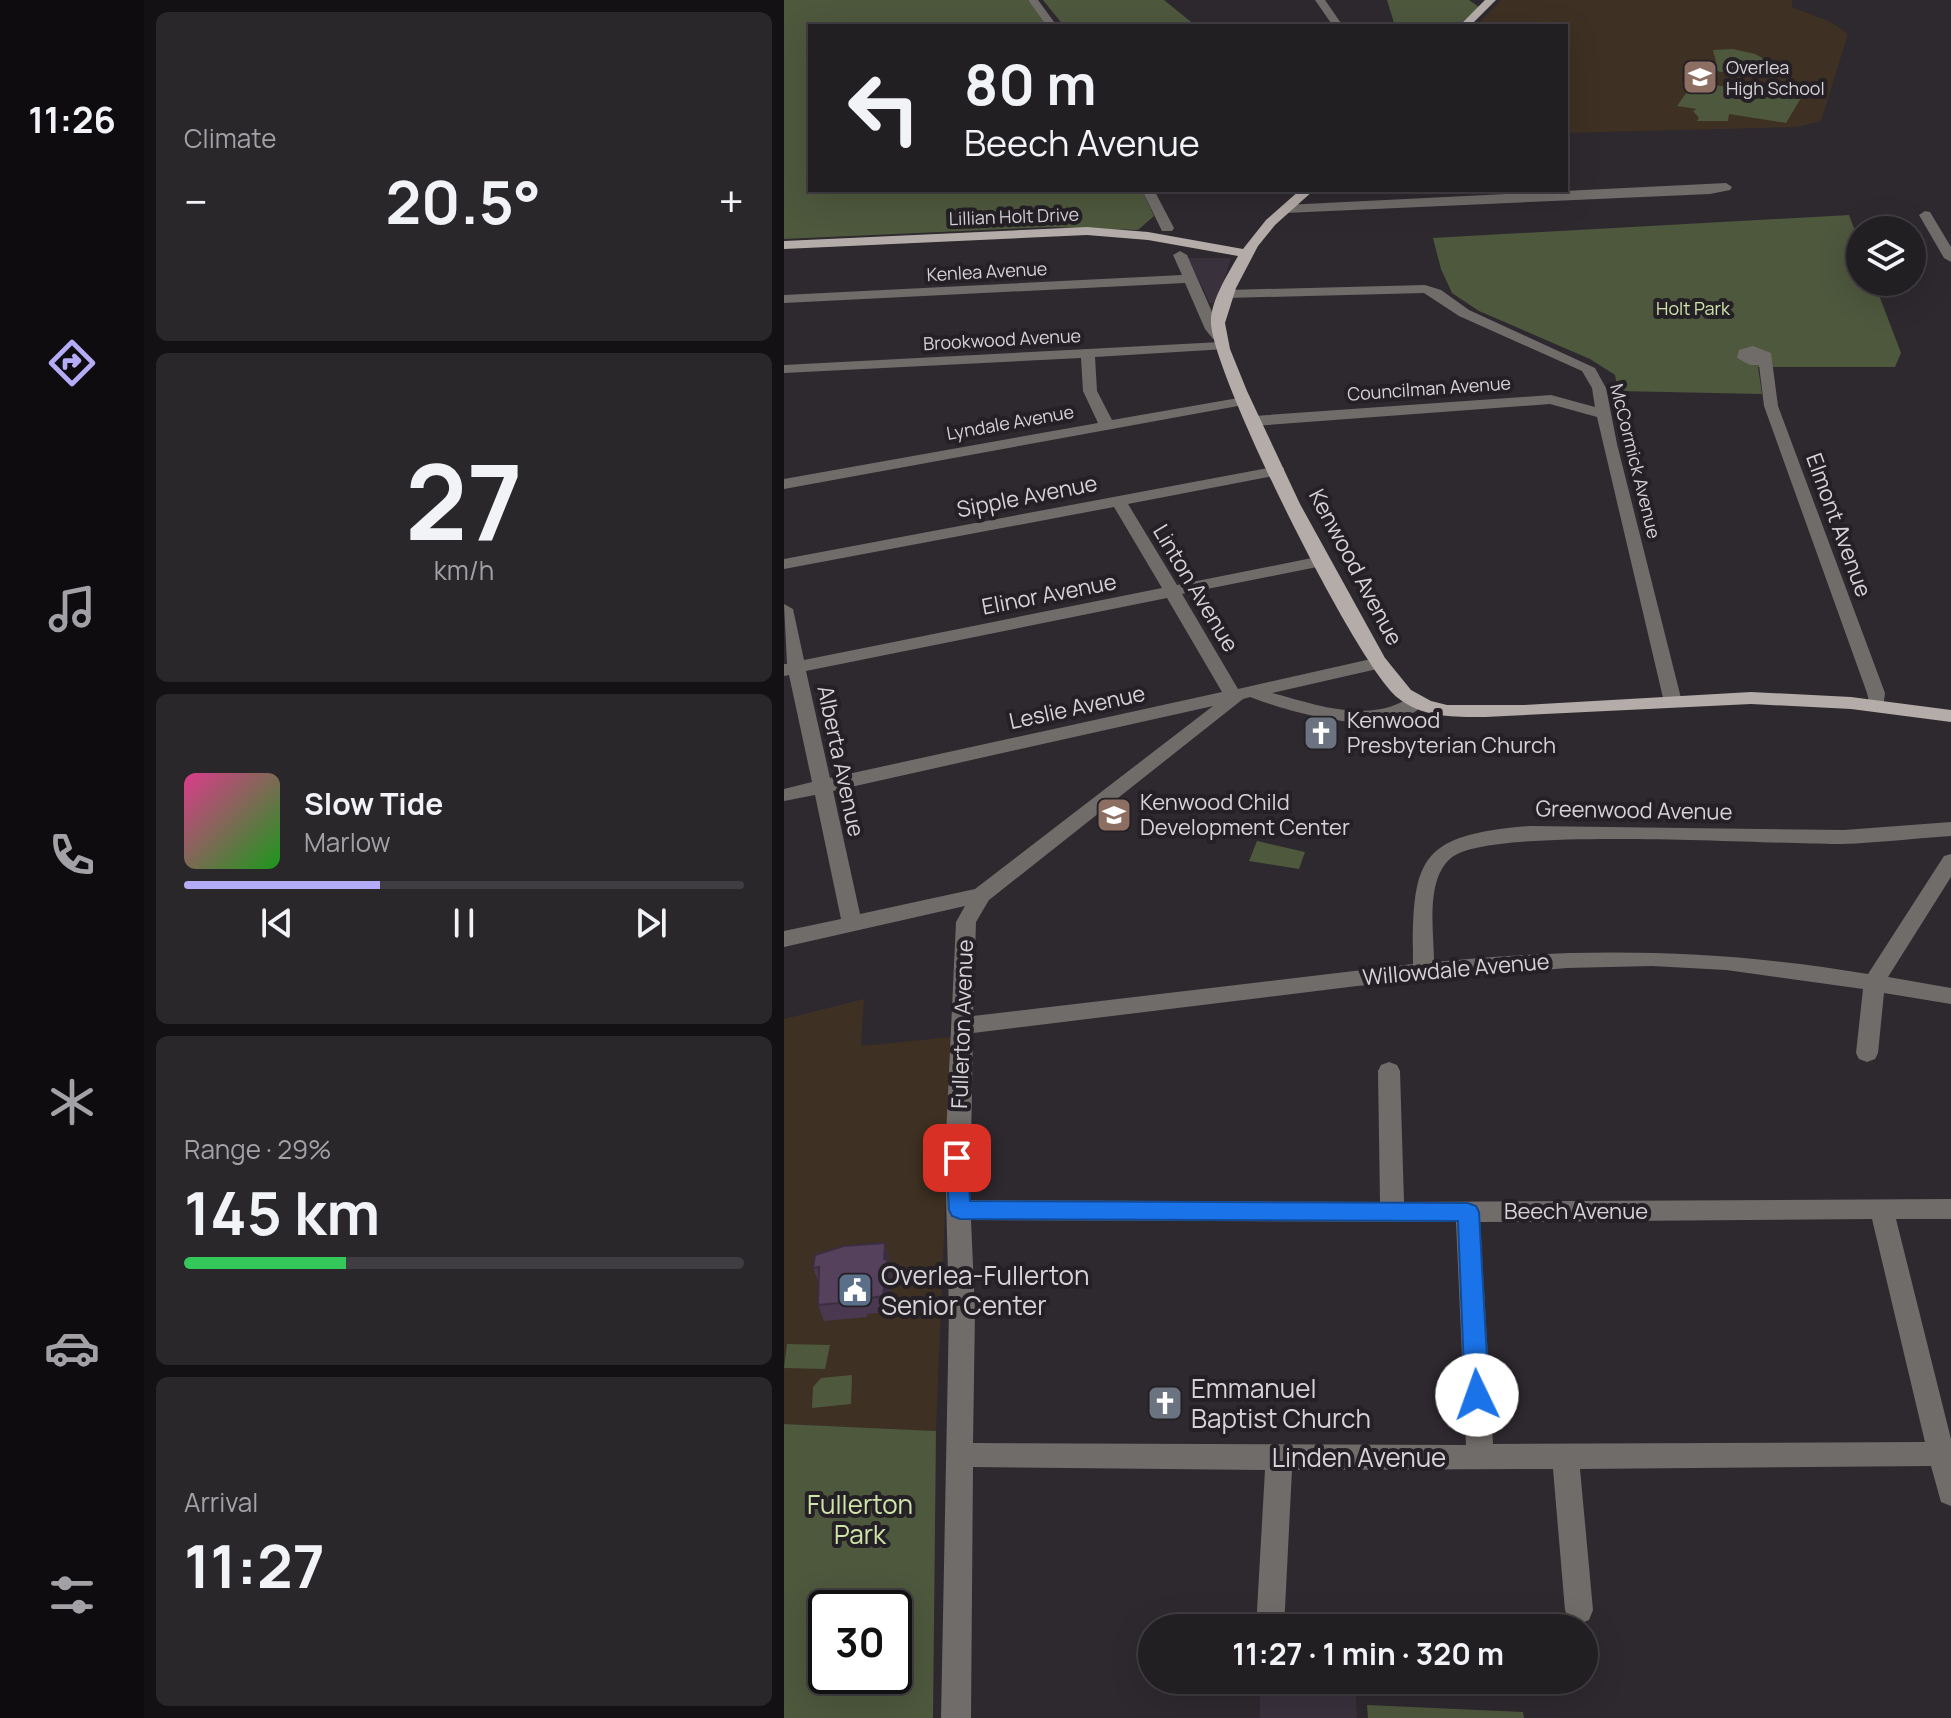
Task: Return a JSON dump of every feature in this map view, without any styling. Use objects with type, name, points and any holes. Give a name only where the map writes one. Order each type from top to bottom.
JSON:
[{"type":"main road","points":[[1466,24],[1491,0]]},
{"type":"main road","points":[[1220,341],[1218,318],[1244,253],[1285,209],[1306,192]]},
{"type":"main road","name":"Lillian Holt Drive","points":[[784,245],[1087,231],[1148,236],[1244,253]]},
{"type":"main road","name":"Kenwood Avenue","points":[[1220,341],[1230,372],[1356,625],[1396,686],[1417,702]]},
{"type":"main road","points":[[1417,702],[1436,709],[1484,712],[1762,698],[1877,705],[1951,716]]},
{"type":"street","points":[[1033,0],[1051,24]]},
{"type":"street","points":[[1320,0],[1337,24]]},
{"type":"street","points":[[1285,209],[1726,187]]},
{"type":"street","points":[[1149,192],[1167,228]]},
{"type":"street","points":[[1925,215],[1950,252]]},
{"type":"street","points":[[1180,255],[1220,341]]},
{"type":"street","name":"Kenlea Avenue","points":[[784,299],[1191,279]]},
{"type":"street","name":"McCormick Avenue","points":[[1227,294],[1429,290],[1464,313],[1588,368],[1599,388],[1673,702]]},
{"type":"street","name":"Brookwood Avenue","points":[[784,369],[1088,353],[1220,341]]},
{"type":"street","points":[[1088,353],[1090,391],[1107,425]]},
{"type":"street","name":"Elmont Avenue","points":[[1766,359],[1771,406],[1876,693],[1877,705]]},
{"type":"street","name":"Councilman Avenue","points":[[1254,421],[1551,399],[1604,414]]},
{"type":"street","name":"Lyndale Avenue","points":[[784,484],[1244,401]]},
{"type":"street","name":"Sipple Avenue","points":[[784,564],[1278,471]]},
{"type":"street","name":"Linton Avenue","points":[[1119,502],[1172,591],[1244,696]]},
{"type":"street","name":"Elinor Avenue","points":[[790,668],[1322,561]]},
{"type":"street","name":"Alberta Avenue","points":[[784,609],[790,668],[822,787],[852,923]]},
{"type":"street","name":"Leslie Avenue","points":[[784,795],[1244,696],[1380,663]]},
{"type":"street","points":[[1244,696],[1336,716],[1399,712],[1417,702]]},
{"type":"street","name":"Fullerton Avenue","points":[[956,1718],[960,1455],[960,1210],[957,1158],[966,922],[981,895],[1244,696]]},
{"type":"street","name":"Greenwood Avenue","points":[[1424,970],[1427,874],[1438,857],[1463,840],[1481,835],[1844,837],[1951,829]]},
{"type":"street","points":[[1867,1053],[1875,981],[1951,861]]},
{"type":"street","points":[[784,939],[981,895]]},
{"type":"street","name":"Willowdale Avenue","points":[[961,1026],[1424,970],[1561,960],[1656,958],[1780,967],[1951,996]]},
{"type":"street","points":[[1389,1071],[1392,1211]]},
{"type":"street","points":[[1881,1209],[1946,1454],[1951,1493]]},
{"type":"street","name":"Beech Avenue","points":[[960,1210],[1468,1212],[1951,1209]]},
{"type":"street","points":[[1468,1212],[1480,1456]]},
{"type":"street","name":"Linden Avenue","points":[[960,1455],[1279,1458],[1946,1454]]},
{"type":"street","points":[[1565,1455],[1579,1610]]},
{"type":"street","points":[[1271,1614],[1279,1458]]},
{"type":"shaded area","name":"Overlea High School","points":[[1501,0],[1792,0],[1792,7],[1831,22],[1848,34],[1821,121],[1797,127],[1568,133],[1568,24],[1478,24]]},
{"type":"shaded area","points":[[1188,258],[1231,258],[1217,303],[1210,303]]},
{"type":"shaded area","points":[[864,999],[861,1046],[952,1037],[936,1431],[784,1424],[784,1019]]},
{"type":"shaded area","points":[[1260,1694],[1356,1694],[1357,1718],[1260,1718]]},
{"type":"green space","points":[[784,0],[1028,0],[1047,24],[808,24],[808,192],[1143,192],[1154,216],[1138,230],[1052,227],[784,239]]},
{"type":"green space","points":[[1043,0],[1164,0],[1194,24],[1062,24]]},
{"type":"green space","points":[[1387,0],[1469,0],[1479,7],[1460,24],[1394,24]]},
{"type":"green space","points":[[1733,49],[1755,54],[1768,61],[1768,70],[1720,72],[1711,68],[1717,66],[1713,50]]},
{"type":"green space","points":[[1694,82],[1801,98],[1786,123],[1729,114],[1728,121],[1697,121],[1699,118],[1693,111],[1697,109],[1677,106]]},
{"type":"green space","name":"Holt Park","points":[[1849,215],[1846,216],[1846,296],[1879,296],[1901,353],[1895,367],[1758,367],[1762,394],[1618,391],[1615,375],[1590,359],[1479,311],[1452,293],[1441,269],[1433,238]]},
{"type":"green space","points":[[1257,841],[1305,852],[1299,869],[1249,861]]},
{"type":"green space","points":[[787,1344],[830,1345],[825,1369],[784,1368]]},
{"type":"green space","points":[[852,1375],[851,1404],[812,1408],[813,1387],[821,1378]]},
{"type":"green space","name":"Fullerton Park","points":[[784,1424],[936,1431],[933,1718],[784,1718]]},
{"type":"green space","points":[[1367,1705],[1523,1712],[1524,1718],[1368,1718]]},
{"type":"building","name":"Overlea-Fullerton Senior Center","points":[[885,1243],[884,1259],[887,1259],[883,1296],[818,1305],[819,1267],[813,1268],[815,1255],[844,1246]]},
{"type":"place","name":"Overlea High School","points":[[1700,77]]},
{"type":"place","name":"Kenwood Presbyterian Church","points":[[1321,733]]},
{"type":"place","name":"Kenwood Child Development Center","points":[[1114,815]]},
{"type":"place","name":"Overlea-Fullerton Senior Center","points":[[855,1290]]},
{"type":"place","name":"Emmanuel Baptist Church","points":[[1165,1403]]},
{"type":"route","points":[[957,1158],[960,1210],[1468,1212],[1477,1395]]}]
